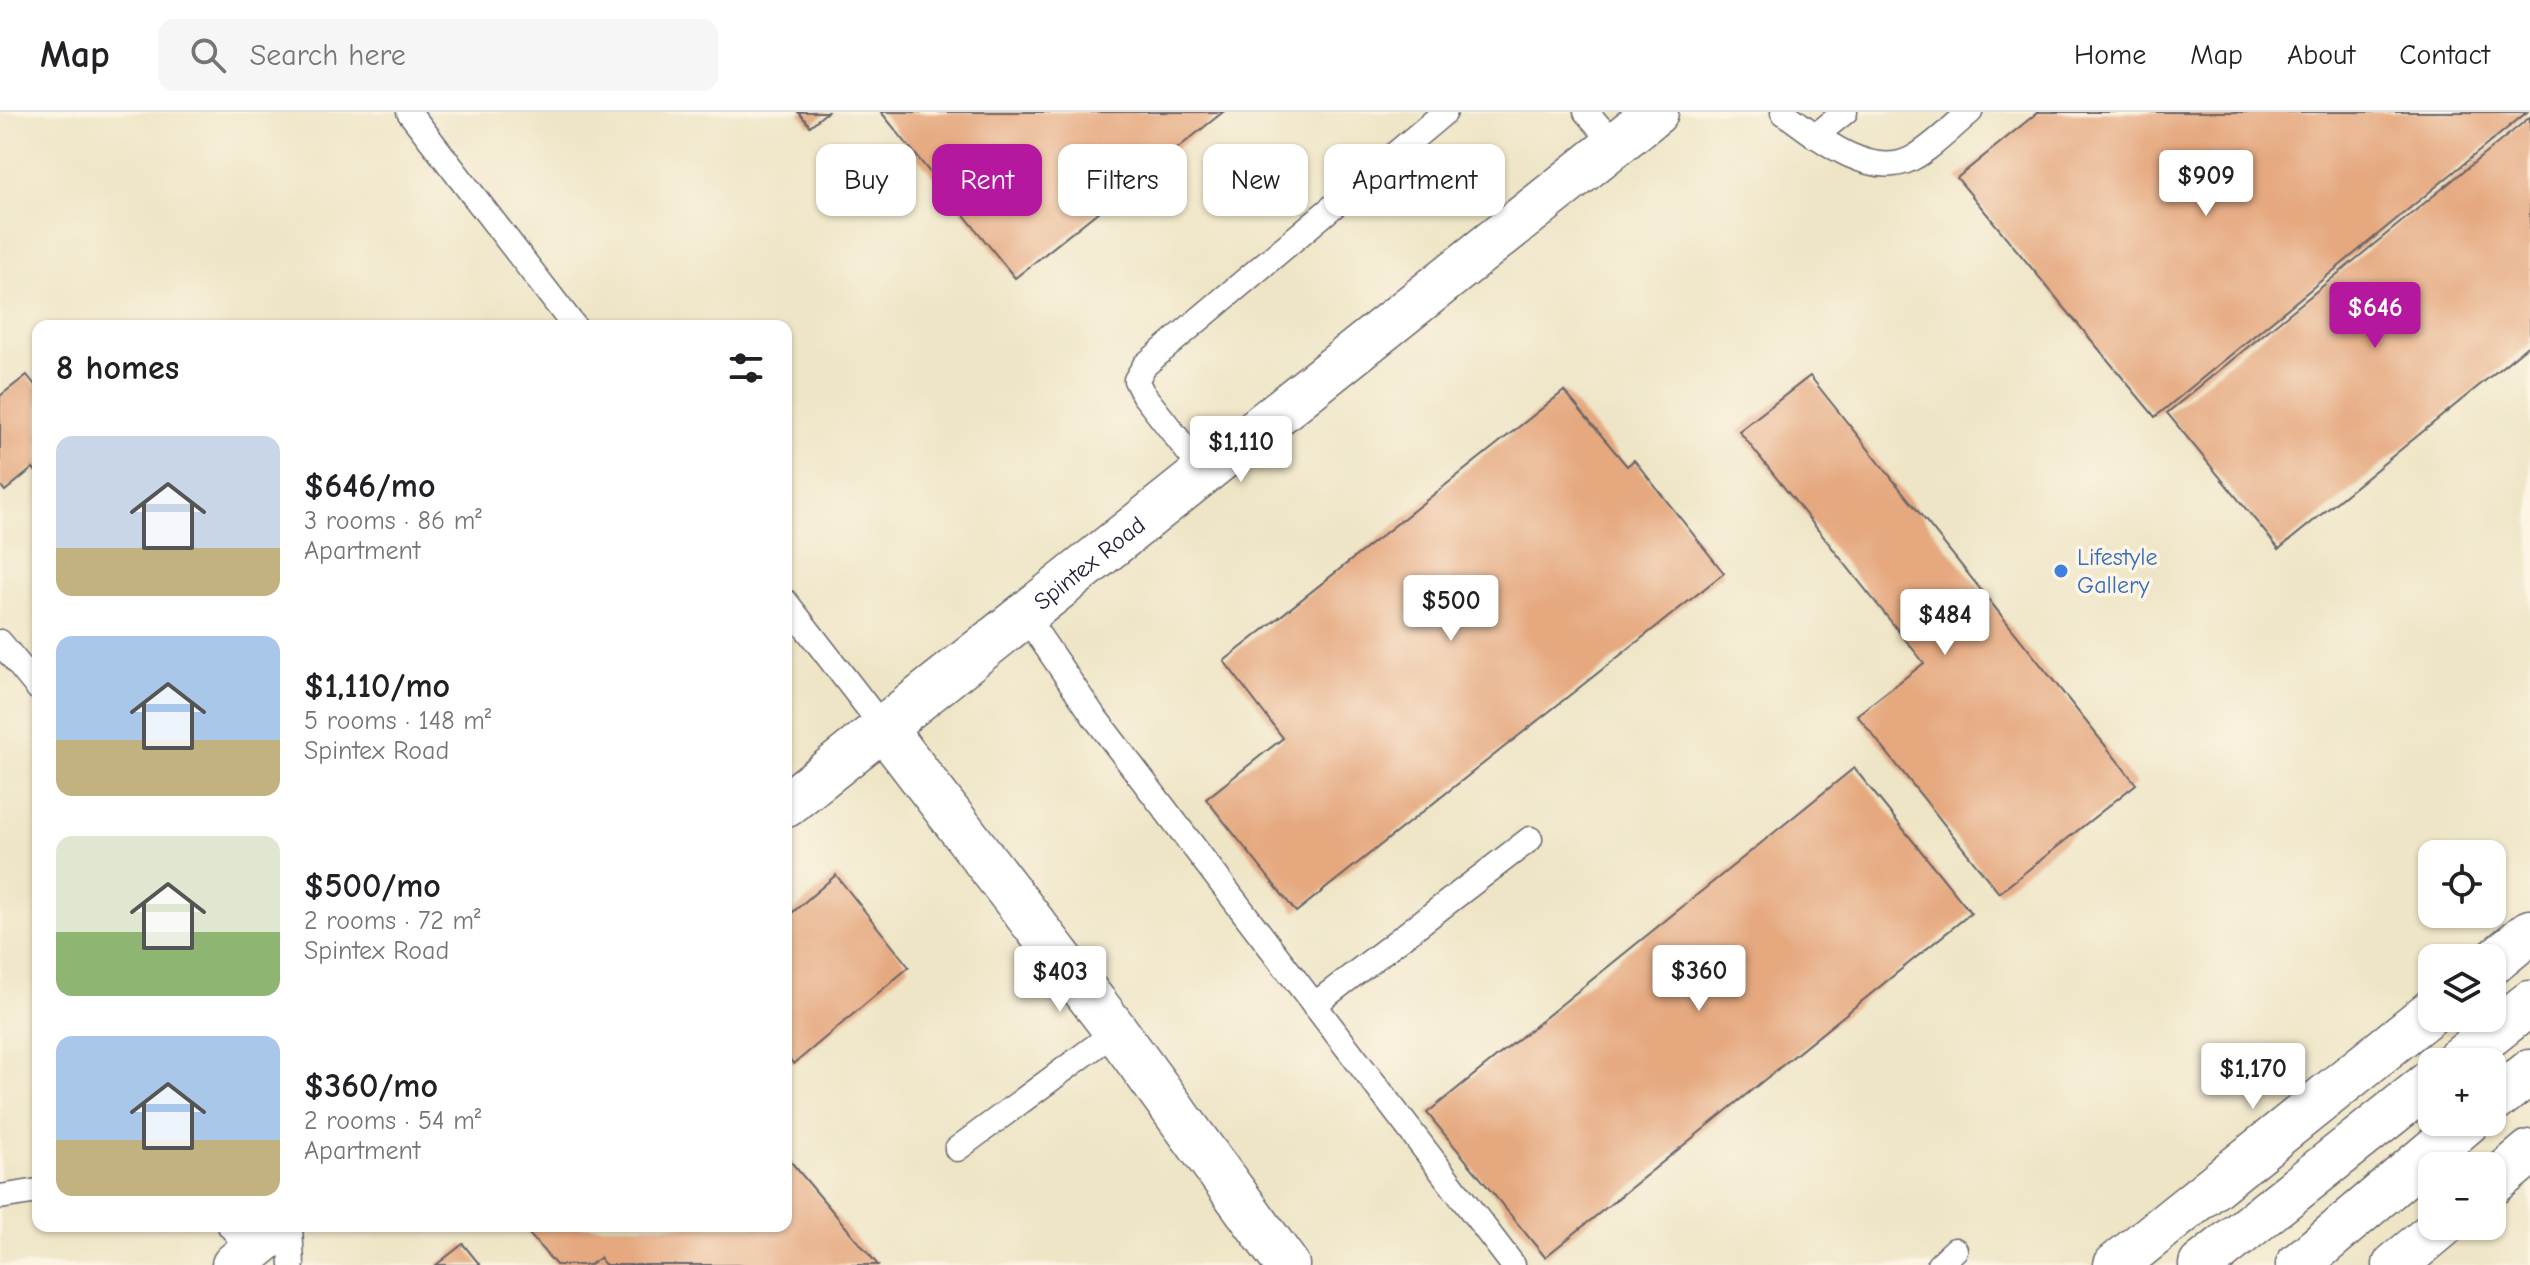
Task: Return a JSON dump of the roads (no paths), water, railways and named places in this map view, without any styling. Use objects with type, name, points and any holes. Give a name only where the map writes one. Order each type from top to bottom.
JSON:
[{"type":"street","name":"Spintex Road","points":[[792,800],[1656,112]]},
{"type":"street","points":[[882,726],[1116,1031],[1287,1265]]},
{"type":"street","points":[[2506,952],[2530,932]]},
{"type":"street","points":[[2474,1048],[2530,1003]]},
{"type":"street","points":[[2116,1265],[2418,1022]]},
{"type":"street","points":[[2506,1091],[2530,1072]]},
{"type":"street","points":[[2201,1265],[2418,1092]]},
{"type":"street","points":[[2298,1265],[2450,1136]]},
{"type":"street","points":[[2506,1172],[2530,1152]]},
{"type":"street","points":[[2395,1265],[2425,1240]]},
{"type":"lane","points":[[409,112],[569,320]]},
{"type":"lane","points":[[1203,471],[1143,394],[1136,380],[1145,365],[1445,112]]},
{"type":"lane","points":[[1586,112],[1615,144]]},
{"type":"lane","points":[[1783,112],[1815,136],[1867,161],[1888,166],[1912,158],[1970,112]]},
{"type":"lane","points":[[1815,136],[1845,112]]},
{"type":"lane","points":[[792,610],[882,726]]},
{"type":"lane","points":[[1024,614],[1093,715],[1513,1265]]},
{"type":"lane","points":[[0,642],[32,681]]},
{"type":"lane","points":[[1314,1005],[1530,839]]},
{"type":"lane","points":[[957,1149],[1116,1031]]},
{"type":"lane","points":[[0,1197],[32,1192]]},
{"type":"lane","points":[[258,1247],[281,1232]]},
{"type":"place","name":"Lifestyle Gallery","points":[[2061,571]]}]
